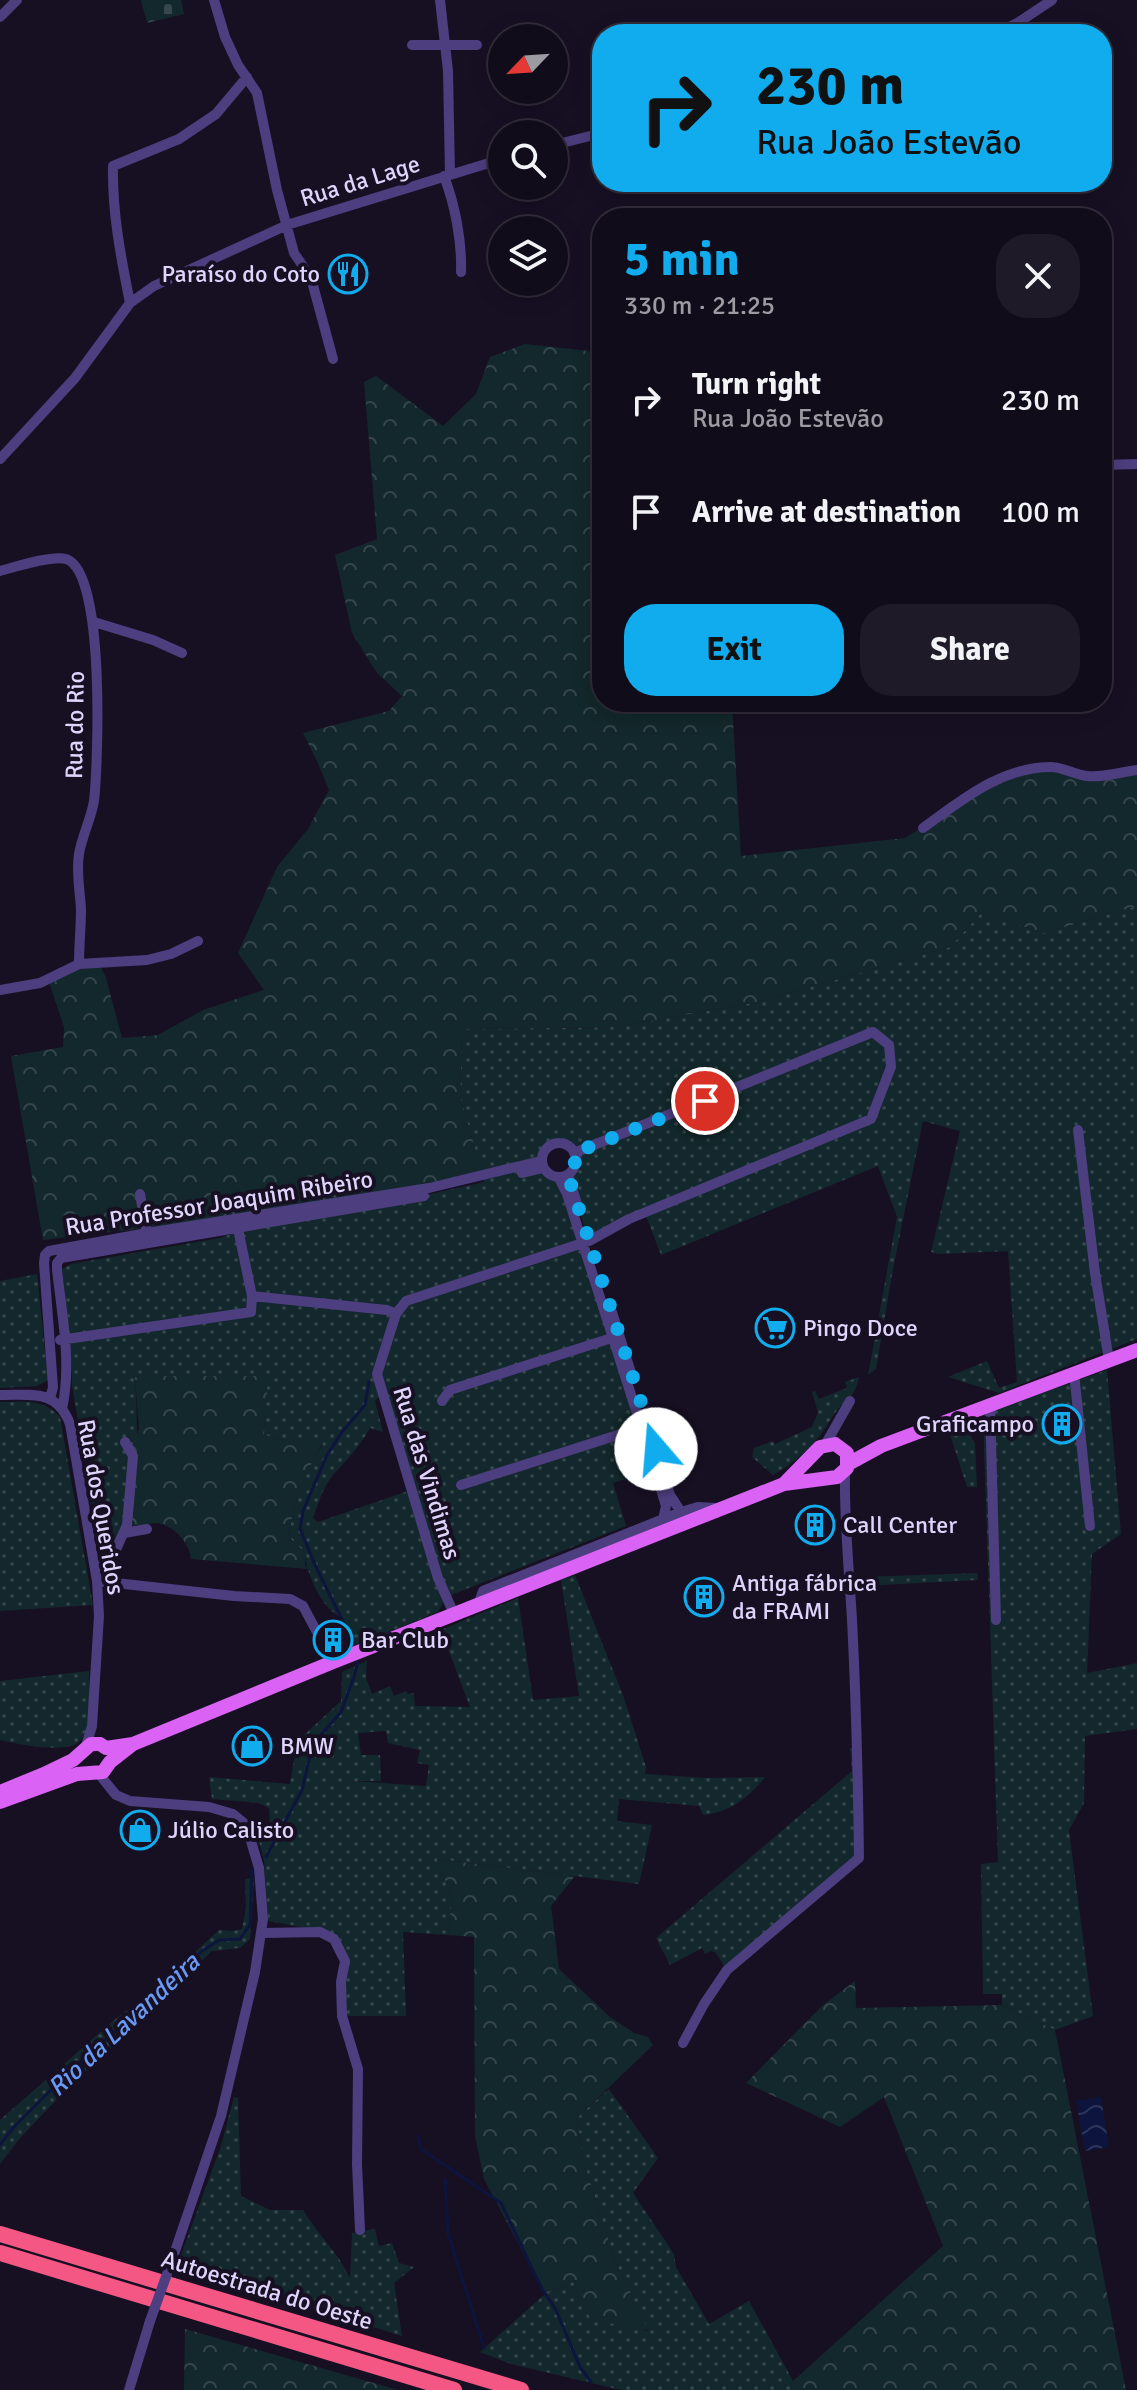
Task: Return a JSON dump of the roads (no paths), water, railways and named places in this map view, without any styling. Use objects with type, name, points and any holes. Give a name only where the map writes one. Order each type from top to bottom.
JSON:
[{"type":"highway","name":"Autoestrada do Oeste","points":[[0,2234],[521,2390]]},
{"type":"highway","name":"Autoestrada do Oeste","points":[[0,2253],[454,2390]]},
{"type":"main road","points":[[0,1802],[18,1790],[333,1662],[784,1484],[838,1472],[881,1446],[1137,1350]]},
{"type":"main road","points":[[784,1484],[831,1448],[881,1446]]},
{"type":"main road","points":[[831,1448],[847,1453],[838,1472]]},
{"type":"main road","points":[[831,1448],[815,1466],[838,1472]]},
{"type":"main road","points":[[0,1792],[18,1790]]},
{"type":"street","points":[[0,17],[17,0]]},
{"type":"street","name":"Rua da Lage","points":[[214,0],[225,37],[257,93],[287,225],[488,163]]},
{"type":"street","points":[[440,0],[446,44],[447,175],[461,272]]},
{"type":"street","points":[[1015,24],[1052,0]]},
{"type":"street","points":[[412,45],[477,45]]},
{"type":"street","points":[[130,303],[119,248],[113,166],[179,139],[216,114],[247,77]]},
{"type":"street","points":[[568,142],[592,136]]},
{"type":"street","points":[[0,459],[75,378],[130,303],[154,286],[287,225],[294,253],[311,278],[333,359]]},
{"type":"street","points":[[1112,465],[1137,464]]},
{"type":"street","name":"Rua do Rio","points":[[0,571],[52,559],[66,559],[75,565],[94,622],[97,658],[96,768],[93,804],[79,855],[79,964]]},
{"type":"street","points":[[94,622],[153,640],[182,653]]},
{"type":"street","points":[[923,828],[986,784],[1032,768],[1056,767],[1090,777],[1137,770]]},
{"type":"street","points":[[0,990],[40,983],[79,964],[147,960],[171,954],[198,941]]},
{"type":"street","points":[[252,1296],[387,1310],[396,1314],[406,1301],[586,1242],[629,1219],[871,1119],[891,1067],[889,1045],[873,1032],[574,1153]]},
{"type":"street","points":[[1078,1130],[1109,1360]]},
{"type":"street","points":[[556,1143],[569,1147],[574,1153],[575,1165],[564,1176],[548,1174],[542,1164],[545,1149],[556,1143]]},
{"type":"street","name":"Rua Professor Joaquim Ribeiro","points":[[62,1409],[67,1390],[57,1270],[61,1258],[398,1201],[542,1164]]},
{"type":"street","name":"Rua Professor Joaquim Ribeiro","points":[[50,1399],[53,1387],[44,1263],[49,1251],[421,1190],[542,1164]]},
{"type":"street","points":[[564,1176],[567,1194],[586,1242],[645,1426],[670,1495],[681,1512]]},
{"type":"street","points":[[140,1194],[147,1233]]},
{"type":"street","points":[[50,1341],[251,1312],[252,1296],[238,1229]]},
{"type":"street","name":"Rua das Vindimas","points":[[396,1314],[377,1374],[432,1558],[454,1614]]},
{"type":"street","points":[[48,1316],[62,1315]]},
{"type":"street","points":[[442,1401],[450,1390],[616,1337]]},
{"type":"street","points":[[1074,1373],[1090,1526]]},
{"type":"street","name":"Rua dos Queridos","points":[[0,1395],[39,1395],[50,1399],[62,1409],[70,1424],[97,1581],[99,1616],[92,1726],[97,1759],[112,1791],[130,1801],[219,1809],[238,1818],[248,1831],[259,1868],[262,1933]]},
{"type":"street","points":[[831,1448],[836,1425],[850,1401]]},
{"type":"street","points":[[990,1405],[996,1620]]},
{"type":"street","points":[[461,1485],[645,1426]]},
{"type":"street","points":[[645,1426],[666,1506],[663,1519]]},
{"type":"street","points":[[95,1569],[110,1563],[124,1533],[129,1513],[133,1456],[125,1442]]},
{"type":"street","points":[[683,2043],[727,1970],[859,1858],[856,1699],[844,1496],[838,1472]]},
{"type":"street","points":[[478,1605],[483,1591],[663,1519],[698,1507],[723,1508]]},
{"type":"street","points":[[124,1533],[147,1529]]},
{"type":"street","points":[[97,1581],[290,1599],[303,1606],[333,1662]]},
{"type":"street","points":[[129,2390],[221,2116],[262,1933],[320,1932],[334,1939],[345,1961],[341,1982],[342,2016],[358,2069],[360,2230]]},
{"type":"water","points":[[1101,2097],[1109,2147],[1085,2151],[1076,2101]]},
{"type":"waterway","name":"Rio da Lavandeira","points":[[354,1644],[300,1529],[303,1511],[327,1455],[365,1405],[369,1382]]},
{"type":"waterway","name":"Rio da Lavandeira","points":[[266,1857],[302,1790],[313,1744],[341,1712],[358,1662]]},
{"type":"waterway","name":"Rio da Lavandeira","points":[[0,2145],[69,2072],[202,1951],[219,1940],[240,1939],[250,1925],[252,1870]]},
{"type":"waterway","points":[[418,2136],[421,2149],[501,2203],[541,2287],[556,2310],[580,2367],[591,2382]]},
{"type":"waterway","points":[[445,2179],[448,2233],[484,2348]]},
{"type":"place","name":"Paraíso do Coto","points":[[348,274]]},
{"type":"place","name":"Pingo Doce","points":[[775,1328]]},
{"type":"place","name":"Graficampo","points":[[1062,1424]]},
{"type":"place","name":"Call Center","points":[[815,1525]]},
{"type":"place","name":"Antiga fábrica da FRAMI","points":[[704,1597]]},
{"type":"place","name":"Bar Club","points":[[333,1640]]},
{"type":"place","name":"BMW","points":[[252,1746]]},
{"type":"place","name":"Júlio Calisto","points":[[140,1830]]}]
